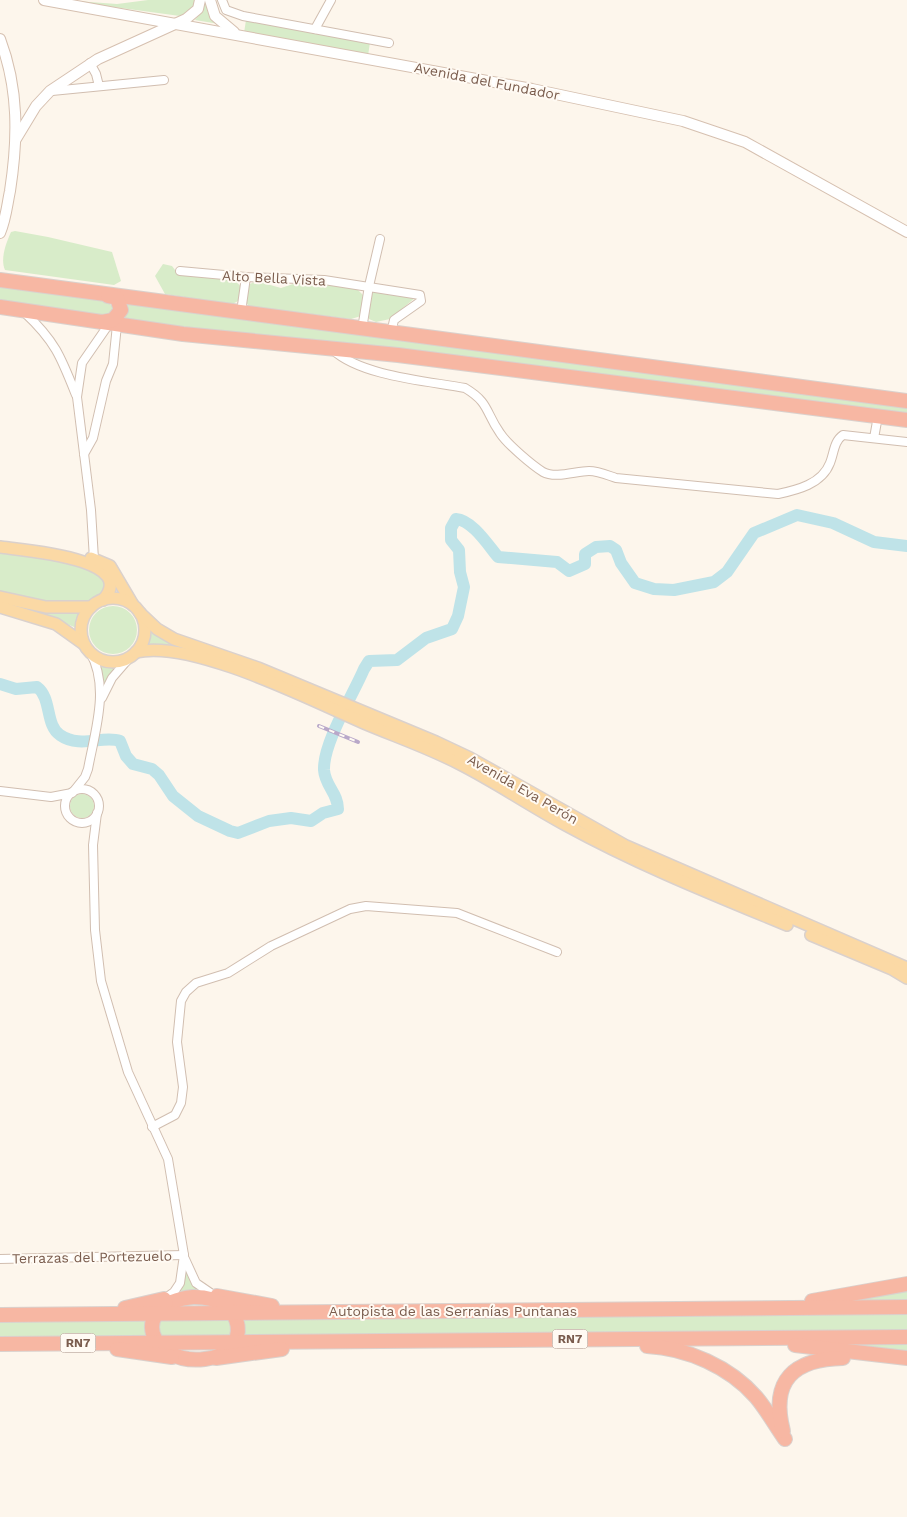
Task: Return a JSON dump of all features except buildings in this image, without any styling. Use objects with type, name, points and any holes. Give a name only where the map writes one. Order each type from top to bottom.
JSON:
[{"type":"highway","points":[[0,280],[907,401]]},
{"type":"highway","points":[[89,321],[113,320],[121,310],[118,298],[100,293]]},
{"type":"highway","points":[[0,307],[113,325],[463,363],[907,420]]},
{"type":"highway","points":[[663,1310],[805,1302],[907,1284]]},
{"type":"highway","points":[[184,1358],[170,1354],[157,1342],[152,1326],[162,1306],[193,1297],[215,1297],[315,1312]]},
{"type":"highway","points":[[206,1359],[220,1355],[234,1342],[239,1328],[234,1313],[215,1297]]},
{"type":"highway","name":"Autopista de las Serranías Puntanas","points":[[0,1315],[85,1315],[162,1306],[234,1313],[907,1307]]},
{"type":"highway","name":"Autopista de las Serranías Puntanas","points":[[0,1344],[907,1337]]},
{"type":"highway","points":[[672,1338],[791,1345],[887,1357]]},
{"type":"highway","points":[[462,1340],[517,1346],[650,1346],[682,1352],[714,1364],[742,1383],[762,1405],[785,1439],[779,1411],[780,1395],[788,1379],[800,1367],[821,1358],[907,1358]]},
{"type":"highway","points":[[79,1343],[184,1358],[206,1359],[325,1341]]},
{"type":"main road","name":"Avenida del Fundador","points":[[44,0],[532,89],[683,121],[745,142],[907,232]]},
{"type":"main road","points":[[16,139],[36,106],[50,91],[90,63],[149,34],[194,15],[200,0]]},
{"type":"main road","points":[[210,0],[215,16],[221,23],[240,35]]},
{"type":"main road","points":[[0,39],[9,62],[14,86],[16,139],[6,215],[0,232]]},
{"type":"main road","points":[[0,547],[66,557],[94,559],[110,566],[136,609],[145,630],[143,642],[134,654],[110,661],[89,650],[77,638],[56,624],[0,607]]},
{"type":"main road","points":[[66,557],[91,564],[106,575],[109,589],[102,600],[91,607],[82,624],[83,639],[89,650]]},
{"type":"main road","points":[[0,598],[46,607],[91,607]]},
{"type":"main road","points":[[102,600],[121,599],[136,609]]},
{"type":"main road","name":"Avenida Eva Perón","points":[[136,609],[157,629],[174,639],[258,668],[462,764],[566,825],[631,857],[851,951],[907,978]]},
{"type":"main road","name":"Avenida Eva Perón","points":[[134,654],[158,650],[188,654],[322,699]]},
{"type":"main road","name":"Avenida Eva Perón","points":[[370,720],[470,758],[626,846],[907,968]]},
{"type":"street","points":[[315,29],[331,0]]},
{"type":"street","points":[[222,2],[226,10],[243,16],[389,43]]},
{"type":"street","points":[[90,63],[100,86]]},
{"type":"street","points":[[50,91],[164,80]]},
{"type":"street","points":[[362,329],[369,286],[380,239]]},
{"type":"street","name":"Alto Bella Vista","points":[[180,271],[246,277],[324,280],[420,295],[421,301],[394,320],[390,333]]},
{"type":"street","points":[[241,312],[246,277]]},
{"type":"street","points":[[23,311],[46,333],[62,358],[77,397],[94,559]]},
{"type":"street","points":[[77,397],[82,363],[113,325]]},
{"type":"street","points":[[84,454],[93,438],[106,381],[113,364],[113,325]]},
{"type":"street","points":[[331,349],[342,359],[364,368],[465,388],[486,405],[500,433],[509,442],[544,472],[554,474],[592,471],[616,478],[778,494],[811,484],[823,475],[830,465],[838,438],[843,435],[907,442]]},
{"type":"street","points":[[874,438],[878,416]]},
{"type":"street","name":"Terrazas del Portezuelo","points":[[66,812],[66,800],[85,777],[88,769],[99,707],[99,672],[89,650]]},
{"type":"street","name":"Terrazas del Portezuelo","points":[[99,707],[112,678],[134,654]]},
{"type":"street","name":"Terrazas del Portezuelo","points":[[88,769],[98,803],[93,845],[96,946],[101,981],[128,1072],[152,1128],[162,1144],[170,1167],[184,1256],[196,1283],[215,1297]]},
{"type":"street","points":[[0,791],[51,798],[84,790],[94,794]]},
{"type":"street","points":[[51,798],[88,833],[93,845]]},
{"type":"street","points":[[78,823],[89,821],[97,813]]},
{"type":"street","points":[[152,1128],[174,1115],[181,1103],[182,1082],[176,1042],[181,1001],[186,992],[196,983],[228,973],[271,946],[350,909],[366,906],[457,913],[557,952]]},
{"type":"street","name":"Terrazas del Portezuelo","points":[[0,1259],[184,1256]]},
{"type":"street","name":"Terrazas del Portezuelo","points":[[162,1306],[178,1286],[184,1256]]},
{"type":"green space","points":[[62,0],[117,4],[148,0],[197,0],[195,10],[180,16]]},
{"type":"green space","points":[[204,0],[208,0],[219,24],[195,20],[203,10]]},
{"type":"green space","points":[[246,20],[370,42],[368,56],[244,33]]},
{"type":"green space","points":[[15,231],[112,252],[121,281],[114,285],[5,270],[3,261],[4,251],[11,232]]},
{"type":"green space","points":[[163,264],[172,266],[178,274],[235,280],[241,287],[240,298],[237,302],[231,304],[165,294],[155,276]]},
{"type":"green space","points":[[256,281],[281,288],[296,283],[315,281],[357,289],[363,295],[361,316],[351,319],[249,306],[245,301],[248,285]]},
{"type":"green space","points":[[0,287],[106,301],[113,307],[113,311],[106,317],[0,301]]},
{"type":"green space","points":[[373,290],[416,297],[390,319],[376,322],[369,319],[368,309]]},
{"type":"green space","points":[[125,304],[907,405],[907,417],[122,319]]},
{"type":"green space","points":[[0,551],[78,562],[108,582],[99,599],[87,603],[50,603],[0,593]]},
{"type":"green space","points":[[0,603],[57,612],[83,612],[81,630],[44,614]]},
{"type":"green space","points":[[108,606],[118,606],[130,613],[137,625],[137,635],[130,647],[118,654],[108,654],[100,650],[93,643],[89,635],[89,625],[93,617],[100,610]]},
{"type":"green space","points":[[149,629],[281,682],[145,647]]},
{"type":"green space","points":[[125,660],[103,688],[98,661],[109,663]]},
{"type":"green space","points":[[82,794],[90,798],[94,806],[90,814],[82,818],[74,814],[70,806],[74,798]]},
{"type":"green space","points":[[184,1272],[189,1272],[203,1291],[178,1296]]},
{"type":"green space","points":[[907,1289],[907,1304],[843,1300]]},
{"type":"green space","points":[[907,1311],[907,1332],[239,1338],[239,1317]]},
{"type":"green space","points":[[232,1317],[234,1336],[160,1339],[157,1320]]},
{"type":"green space","points":[[147,1318],[147,1340],[0,1340],[0,1320]]},
{"type":"green space","points":[[907,1343],[907,1357],[842,1344]]},
{"type":"waterway","points":[[0,684],[16,689],[37,687],[45,698],[52,725],[60,735],[75,741],[106,739],[120,741],[126,756],[133,764],[152,769],[159,775],[173,796],[198,816],[238,833],[269,821],[291,818],[311,821],[323,813],[338,809],[336,798],[325,776],[325,759],[339,719],[364,669],[369,661],[397,660],[426,638],[452,629],[458,616],[464,587],[460,572],[459,550],[451,540],[451,528],[456,519],[462,520],[474,528],[498,557],[557,562],[569,571],[585,564],[585,554],[596,547],[610,546],[616,550],[621,563],[635,583],[654,589],[674,590],[714,582],[727,572],[754,533],[797,515],[833,523],[874,542],[907,546]]},
{"type":"railway","points":[[319,726],[358,742]]}]
